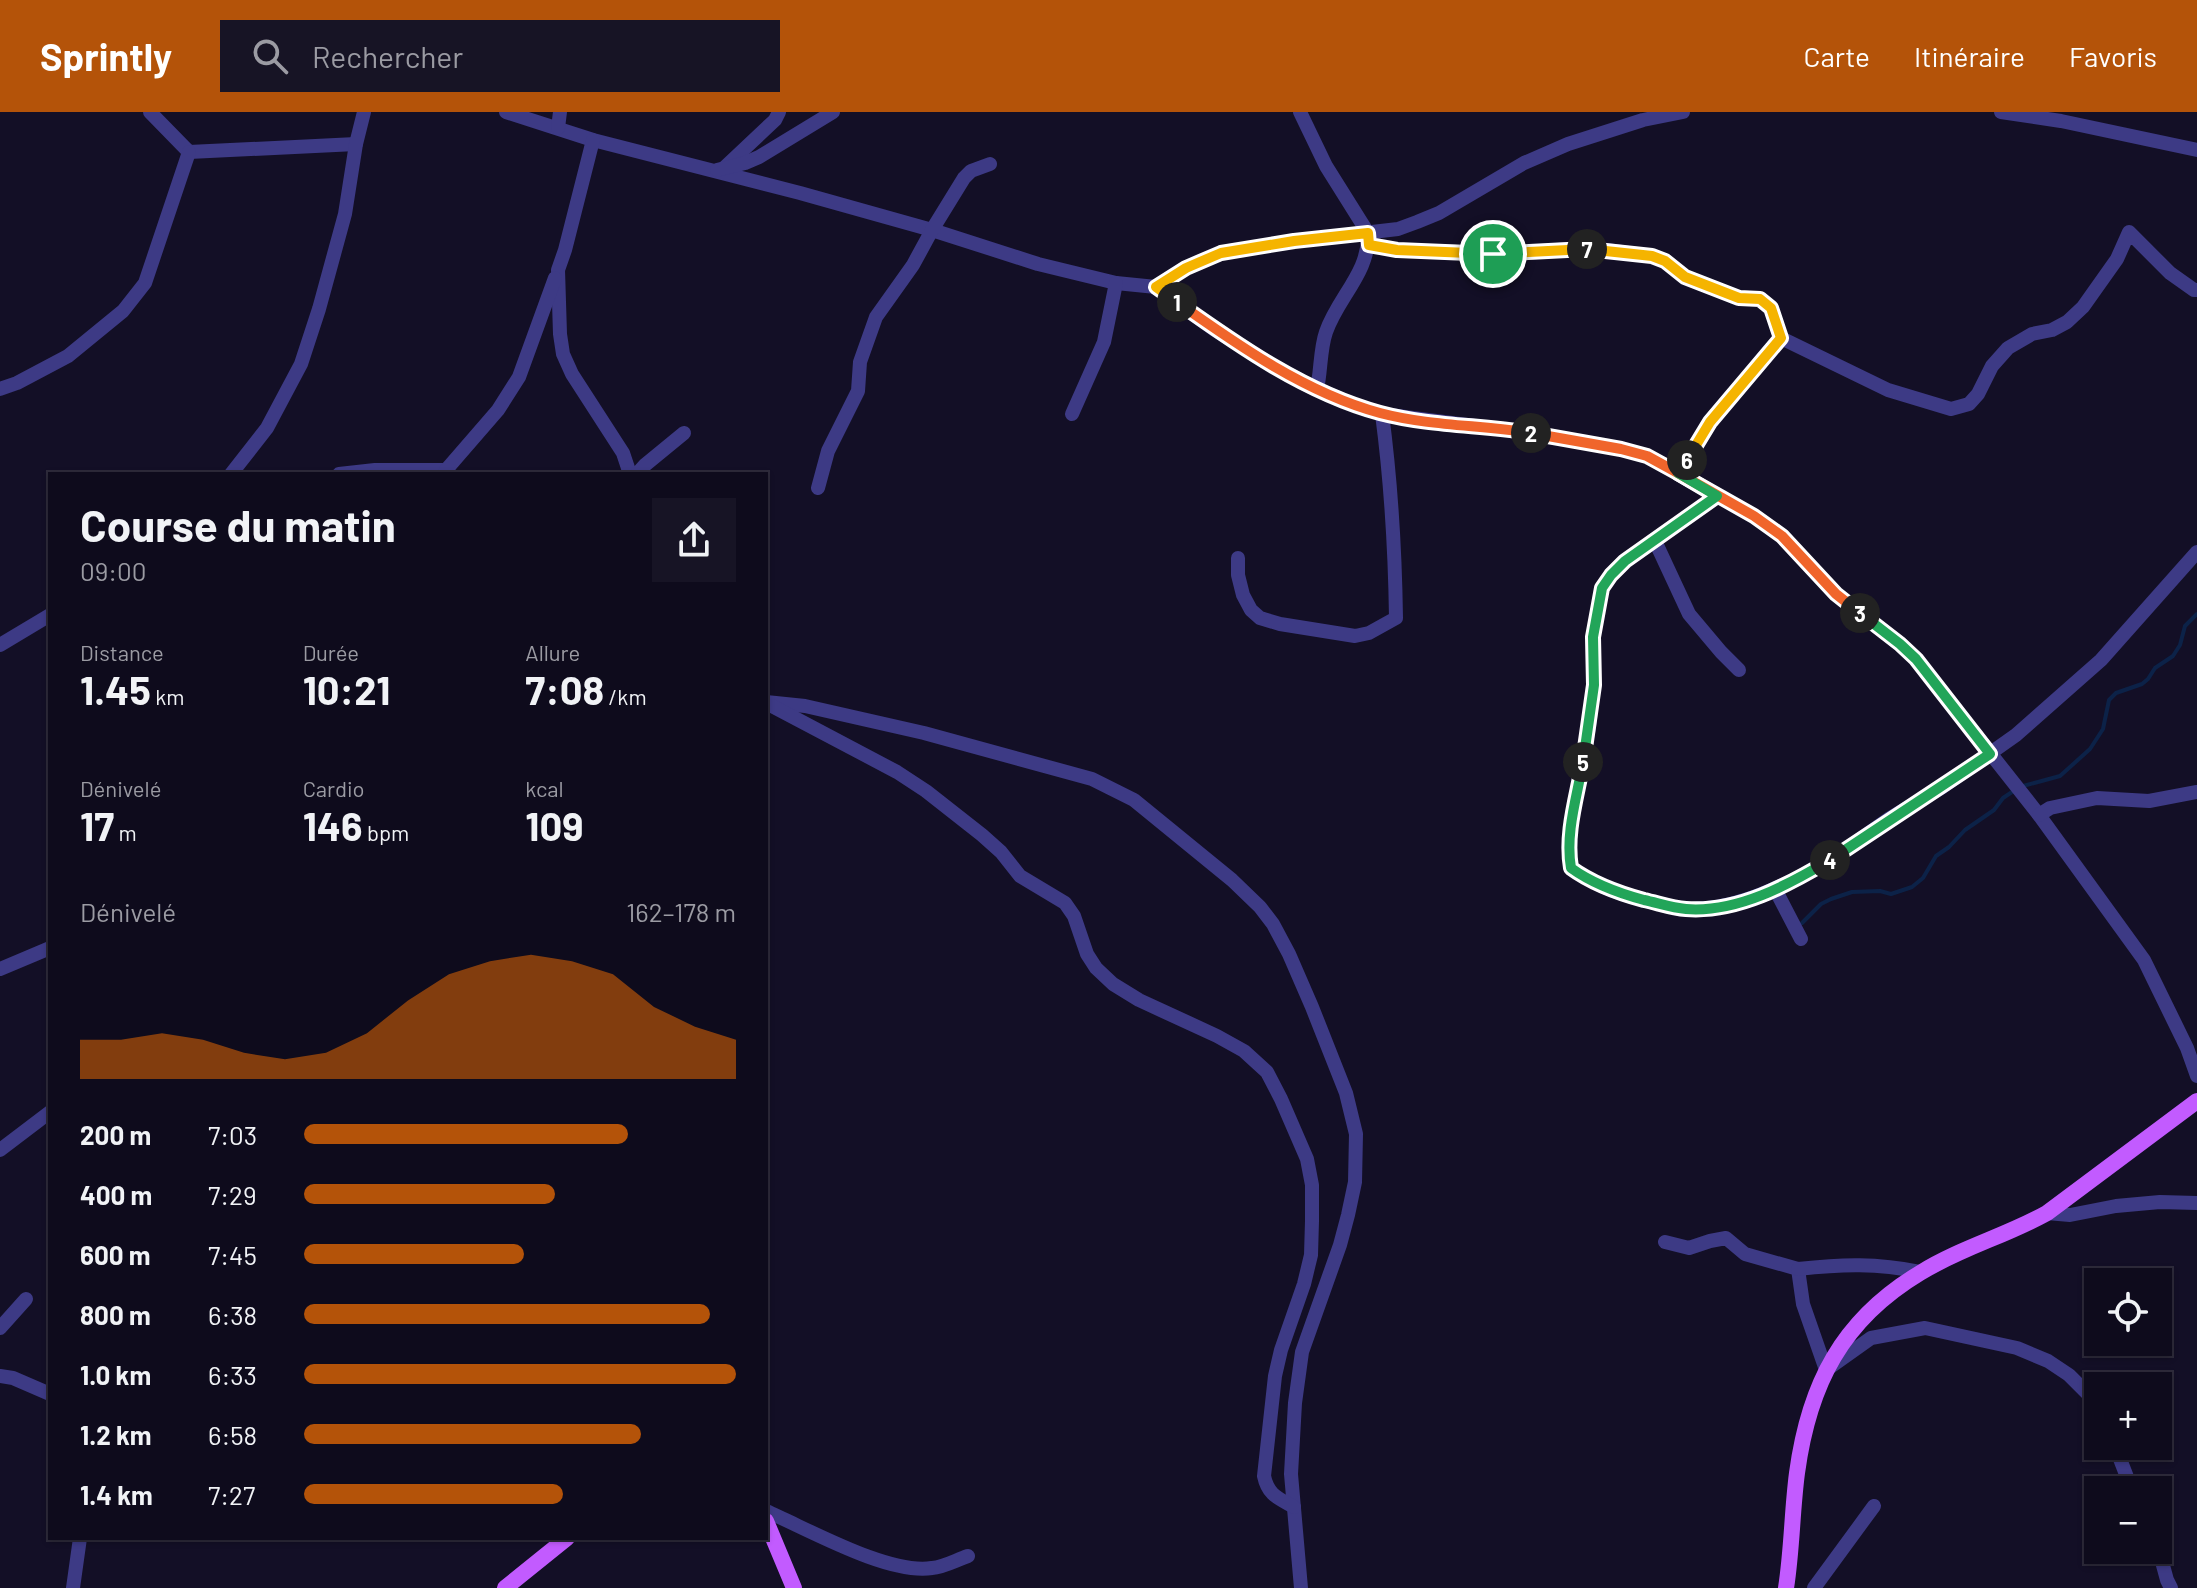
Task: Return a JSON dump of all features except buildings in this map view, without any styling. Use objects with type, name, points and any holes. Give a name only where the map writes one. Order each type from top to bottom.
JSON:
[{"type":"main road","points":[[1786,1588],[1802,1445],[1826,1370],[1849,1332],[1890,1294],[1921,1272],[2047,1213],[2197,1101]]},
{"type":"main road","points":[[768,1526],[794,1588]]},
{"type":"main road","points":[[505,1588],[565,1540]]},
{"type":"street","points":[[150,112],[189,152],[356,144]]},
{"type":"street","points":[[233,472],[267,428],[301,364],[345,214],[364,112]]},
{"type":"street","points":[[506,112],[593,140],[720,169],[1038,264],[1116,283],[1156,287],[1277,368],[1357,406],[1382,414],[1499,428],[1647,456],[1754,516],[1782,536],[1849,606],[1908,651],[1937,684],[2039,815],[2150,969],[2197,1076]]},
{"type":"street","points":[[558,128],[560,112]]},
{"type":"street","points":[[720,169],[775,120],[779,112]]},
{"type":"street","points":[[720,169],[759,157],[833,112]]},
{"type":"street","points":[[1300,112],[1326,166],[1369,239],[1397,250],[1493,254],[1599,249],[1652,256],[1665,261],[1685,277],[1739,298],[1760,299],[1771,308],[1781,338],[1888,390],[1951,409],[1969,404],[1978,394],[1992,366],[2008,348],[2032,334],[2052,330],[2067,322],[2083,307],[2117,259],[2129,232],[2170,273],[2197,290]]},
{"type":"street","points":[[1156,287],[1186,268],[1221,253],[1294,241],[1369,239],[1439,213],[1524,163],[1568,144],[1639,116],[1683,112]]},
{"type":"street","points":[[2001,112],[2061,121],[2197,150]]},
{"type":"street","points":[[357,472],[446,472],[498,410],[519,377],[558,270],[593,140]]},
{"type":"street","points":[[0,389],[68,356],[123,311],[145,283],[189,152]]},
{"type":"street","points":[[818,488],[828,451],[858,391],[860,362],[876,317],[913,265],[964,178],[971,171],[990,164]]},
{"type":"street","points":[[1317,389],[1325,333],[1358,278],[1369,239]]},
{"type":"street","points":[[558,270],[563,354],[572,374],[623,453],[629,472]]},
{"type":"street","points":[[1072,414],[1104,342],[1116,283]]},
{"type":"street","points":[[1678,473],[1710,422],[1781,338]]},
{"type":"street","points":[[1238,558],[1243,595],[1251,610],[1266,621],[1355,636],[1384,627],[1396,618],[1390,473],[1382,414]]},
{"type":"street","points":[[639,472],[684,433]]},
{"type":"street","points":[[1717,496],[1625,561],[1602,588],[1593,637],[1594,685],[1571,825],[1571,868],[1587,880],[1629,896],[1686,909],[1731,905],[1802,876],[1990,754],[2044,712],[2101,660],[2197,552]]},
{"type":"street","points":[[1655,541],[1689,614],[1739,670]]},
{"type":"street","points":[[0,645],[48,616]]},
{"type":"street","points":[[768,703],[805,706],[924,733],[1092,779],[1118,790],[1232,880],[1273,924],[1317,1018],[1346,1093],[1356,1134],[1355,1182],[1348,1215],[1302,1352],[1291,1474],[1301,1588]]},
{"type":"street","points":[[768,704],[897,772],[926,791],[1001,852],[1020,876],[1065,903],[1074,916],[1087,954],[1113,984],[1139,1000],[1244,1051],[1267,1072],[1307,1159],[1312,1185],[1311,1255],[1275,1376],[1264,1476],[1266,1488],[1294,1507]]},
{"type":"street","points":[[2039,815],[2050,808],[2097,798],[2149,801],[2197,792]]},
{"type":"street","points":[[1775,889],[1801,939]]},
{"type":"street","points":[[0,969],[48,949]]},
{"type":"street","points":[[0,1150],[48,1114]]},
{"type":"street","points":[[2047,1213],[2070,1215],[2116,1206],[2197,1203]]},
{"type":"street","points":[[1665,1242],[1689,1248],[1726,1238],[1745,1254],[1798,1269],[1871,1264],[1921,1272]]},
{"type":"street","points":[[1798,1269],[1803,1304],[1826,1370],[1871,1338],[1925,1328],[2017,1348],[2048,1361],[2084,1390]]},
{"type":"street","points":[[0,1328],[26,1299]]},
{"type":"street","points":[[0,1376],[13,1378],[48,1393]]},
{"type":"street","points":[[1814,1588],[1874,1506]]},
{"type":"street","points":[[768,1512],[868,1557],[906,1569],[933,1568],[968,1556]]},
{"type":"street","points":[[73,1588],[80,1540]]},
{"type":"street","points":[[2163,1564],[2171,1588]]},
{"type":"waterway","points":[[2023,786],[2060,776],[2090,749],[2103,729],[2109,700],[2116,693],[2142,684],[2155,668],[2173,656],[2180,645],[2185,626],[2197,614]]},
{"type":"waterway","points":[[1802,923],[1821,904],[1852,892],[1880,891],[1891,894],[1912,887],[1923,878],[1936,856],[2015,790]]},
{"type":"route","points":[[1493,254],[1397,250],[1369,245],[1368,233],[1326,237],[1221,253],[1186,268],[1156,287],[1215,330],[1277,368],[1357,406],[1382,414],[1499,428],[1647,456],[1717,496],[1754,516],[1782,536],[1849,606],[1880,627],[1916,659],[1990,754],[1802,876],[1731,905],[1686,909],[1659,904],[1587,880],[1571,868],[1571,825],[1589,727],[1594,685],[1593,637],[1602,588],[1625,561],[1717,496],[1678,473],[1710,422],[1781,338],[1771,308],[1760,299],[1739,298],[1685,277],[1665,261],[1652,256],[1599,249],[1493,254]]}]
